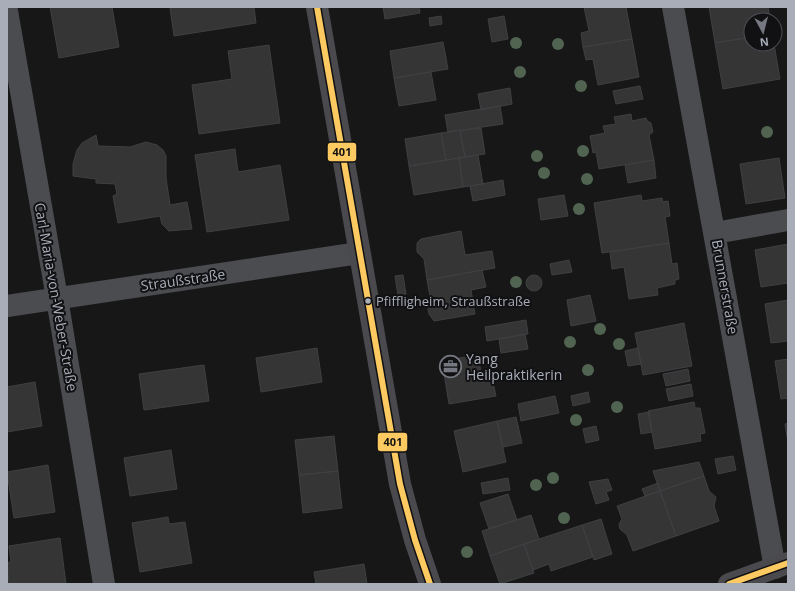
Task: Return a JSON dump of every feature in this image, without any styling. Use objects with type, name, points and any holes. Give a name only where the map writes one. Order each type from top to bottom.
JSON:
[{"type":"street","points":[[317,7],[400,484],[415,540],[430,584]]},
{"type":"street","name":"Brunnerstraße","points":[[673,7],[715,233],[782,565]]},
{"type":"street","name":"Carl-Maria-von-Weber-Straße","points":[[7,11],[57,298],[104,584]]},
{"type":"street","points":[[715,233],[788,220]]},
{"type":"street","name":"Straußstraße","points":[[7,306],[359,253]]},
{"type":"street","points":[[729,584],[782,565]]},
{"type":"building","points":[[50,7],[112,7],[119,47],[59,58]]},
{"type":"building","points":[[254,7],[256,23],[174,36],[170,8]]},
{"type":"building","points":[[383,7],[419,7],[420,13],[385,19]]},
{"type":"building","points":[[584,7],[626,7],[632,39],[583,47],[581,33],[589,31]]},
{"type":"building","points":[[709,7],[768,7],[769,12],[743,12],[743,38],[715,43]]},
{"type":"building","points":[[441,16],[442,24],[430,26],[429,18]]},
{"type":"building","points":[[504,16],[508,39],[492,42],[488,19]]},
{"type":"building","points":[[743,38],[743,52],[775,52],[780,79],[723,89],[715,43]]},
{"type":"building","points":[[632,39],[639,77],[598,85],[593,59],[586,60],[583,47]]},
{"type":"building","points":[[443,42],[448,69],[394,78],[390,51]]},
{"type":"building","points":[[269,45],[280,123],[199,134],[192,85],[232,79],[228,51]]},
{"type":"building","points":[[431,72],[436,100],[399,106],[394,78]]},
{"type":"building","points":[[640,86],[643,99],[616,104],[613,91]]},
{"type":"building","points":[[510,88],[512,104],[481,110],[478,94]]},
{"type":"building","points":[[500,106],[503,124],[448,132],[445,115]]},
{"type":"building","points":[[631,114],[632,121],[646,118],[647,121],[651,123],[653,132],[649,135],[654,160],[599,169],[596,152],[593,153],[590,136],[605,133],[603,126],[616,124],[614,117]]},
{"type":"building","points":[[481,128],[485,154],[465,157],[460,131]]},
{"type":"building","points":[[460,130],[465,157],[446,160],[441,133]]},
{"type":"building","points":[[441,133],[446,160],[409,166],[405,139]]},
{"type":"building","points":[[96,135],[98,146],[130,147],[146,142],[157,145],[163,150],[166,156],[166,178],[170,205],[187,202],[192,229],[169,231],[162,224],[160,216],[118,223],[113,196],[117,194],[115,184],[96,183],[96,179],[73,176],[73,164],[77,150],[82,143]]},
{"type":"building","points":[[235,149],[238,172],[280,165],[289,220],[207,232],[195,155]]},
{"type":"building","points":[[478,155],[483,184],[463,187],[459,158]]},
{"type":"building","points":[[459,158],[463,187],[414,195],[409,166]]},
{"type":"building","points":[[779,158],[785,198],[746,204],[740,164]]},
{"type":"building","points":[[654,160],[656,178],[628,183],[625,165]]},
{"type":"building","points":[[503,180],[505,195],[473,201],[470,186]]},
{"type":"building","points":[[564,195],[568,216],[541,220],[538,199]]},
{"type":"building","points":[[641,195],[642,201],[662,198],[663,202],[668,201],[670,216],[665,217],[669,243],[602,253],[594,203]]},
{"type":"building","points":[[461,231],[465,255],[492,251],[495,268],[427,280],[424,259],[417,252],[417,243],[421,239]]},
{"type":"building","points":[[669,243],[672,264],[677,263],[679,279],[675,280],[675,284],[657,288],[658,295],[629,299],[624,267],[612,269],[610,252]]},
{"type":"building","points":[[788,244],[788,283],[761,287],[755,250]]},
{"type":"building","points":[[569,260],[572,272],[552,275],[550,264]]},
{"type":"building","points":[[482,270],[486,287],[471,290],[475,314],[434,321],[429,314],[428,309],[431,302],[427,280]]},
{"type":"building","points":[[403,275],[406,294],[398,295],[395,276]]},
{"type":"building","points":[[531,275],[537,275],[542,280],[540,289],[537,291],[531,291],[526,286],[526,280]]},
{"type":"building","points":[[590,295],[596,321],[571,326],[567,300]]},
{"type":"building","points":[[788,300],[788,341],[771,343],[765,304]]},
{"type":"building","points":[[526,320],[528,334],[487,341],[485,327]]},
{"type":"building","points":[[684,323],[692,366],[643,375],[635,333]]},
{"type":"building","points":[[525,334],[528,349],[501,353],[499,339]]},
{"type":"building","points":[[317,348],[322,382],[261,392],[256,358]]},
{"type":"building","points":[[638,348],[641,364],[628,366],[625,351]]},
{"type":"building","points":[[478,355],[482,379],[492,378],[496,396],[449,404],[442,361]]},
{"type":"building","points":[[788,359],[788,398],[781,399],[775,361]]},
{"type":"building","points":[[204,365],[209,401],[144,410],[139,374]]},
{"type":"building","points":[[688,369],[690,381],[666,386],[663,374]]},
{"type":"building","points":[[491,370],[492,378],[482,379],[480,372]]},
{"type":"building","points":[[35,382],[42,426],[7,432],[7,387]]},
{"type":"building","points":[[691,384],[693,396],[669,401],[666,389]]},
{"type":"building","points":[[588,392],[590,402],[573,406],[571,396]]},
{"type":"building","points":[[555,396],[559,413],[521,421],[518,404]]},
{"type":"building","points":[[694,402],[695,408],[700,408],[705,433],[700,434],[701,441],[655,449],[648,411]]},
{"type":"building","points":[[649,412],[652,432],[641,434],[638,414]]},
{"type":"building","points":[[516,417],[522,443],[503,447],[497,421]]},
{"type":"building","points":[[497,421],[506,462],[463,472],[454,431]]},
{"type":"building","points":[[788,423],[788,442],[785,424]]},
{"type":"building","points":[[596,426],[599,440],[586,443],[583,429]]},
{"type":"building","points":[[334,436],[338,471],[299,475],[295,440]]},
{"type":"building","points":[[171,450],[177,489],[130,496],[124,458]]},
{"type":"building","points":[[733,456],[736,470],[718,474],[715,459]]},
{"type":"building","points":[[699,462],[704,476],[660,491],[653,471]]},
{"type":"building","points":[[48,465],[55,512],[14,518],[7,472]]},
{"type":"building","points":[[338,471],[342,508],[303,513],[299,475]]},
{"type":"building","points":[[704,476],[709,491],[716,497],[714,506],[719,521],[676,536],[660,491]]},
{"type":"building","points":[[508,478],[510,490],[483,494],[481,483]]},
{"type":"building","points":[[608,479],[612,490],[606,492],[609,500],[596,504],[589,482]]},
{"type":"building","points":[[658,483],[660,491],[645,496],[642,489]]},
{"type":"building","points":[[660,491],[676,536],[633,551],[627,535],[620,529],[619,524],[622,519],[617,506]]},
{"type":"building","points":[[508,494],[517,520],[489,529],[480,503]]},
{"type":"building","points":[[531,515],[539,539],[490,556],[482,531]]},
{"type":"building","points":[[168,517],[169,524],[185,522],[192,563],[140,572],[132,523]]},
{"type":"building","points":[[601,519],[612,554],[594,560],[582,525]]},
{"type":"building","points":[[582,525],[593,557],[551,571],[549,564],[533,570],[524,544]]},
{"type":"building","points":[[60,538],[66,584],[9,584],[7,563],[11,562],[9,546]]},
{"type":"building","points":[[524,544],[534,573],[500,584],[490,556]]},
{"type":"building","points":[[364,564],[367,584],[316,584],[314,572]]},
{"type":"transit line","name":"401","points":[[317,7],[400,484],[415,540],[430,584]]},
{"type":"transit line","name":"401","points":[[729,584],[788,563]]},
{"type":"place","name":"Pfiffligheim, Straußstraße","points":[[368,301]]},
{"type":"place","name":"Yang Heilpraktikerin","points":[[450,367]]}]
